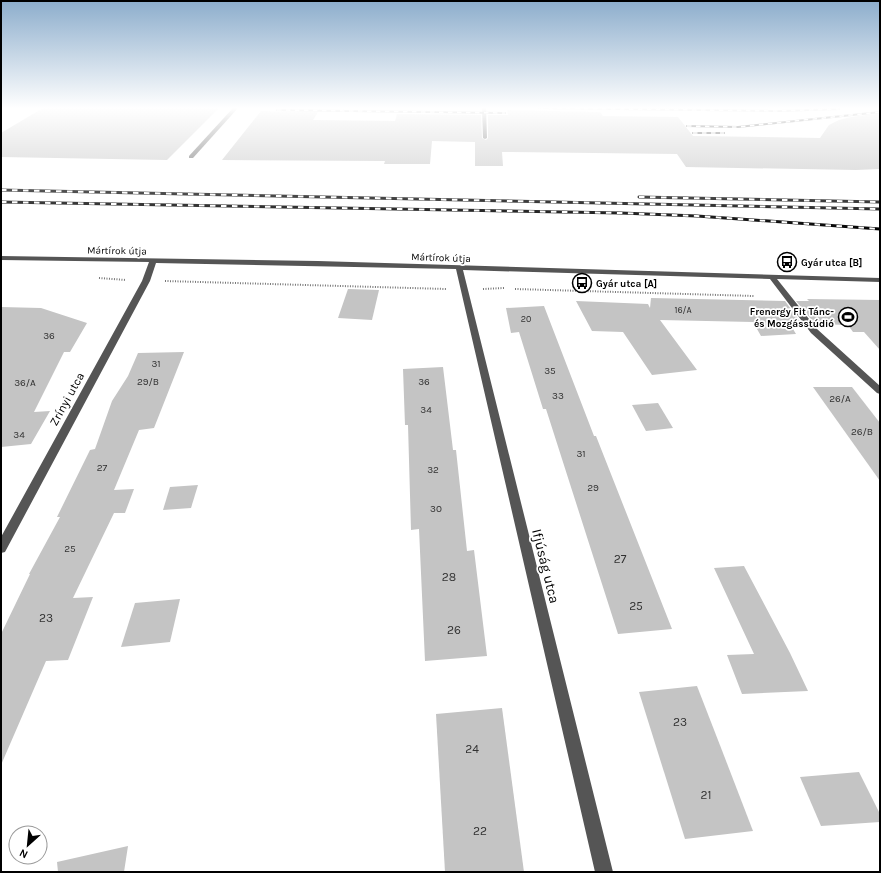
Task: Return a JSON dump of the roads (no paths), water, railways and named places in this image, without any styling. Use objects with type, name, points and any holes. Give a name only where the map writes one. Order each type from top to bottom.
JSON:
[{"type":"street","points":[[191,157],[199,149]]},
{"type":"street","name":"Mártírok útja","points":[[1,258],[459,267],[880,280]]},
{"type":"street","name":"Zrínyi utca","points":[[1,548],[146,281],[153,261]]},
{"type":"street","name":"Ifjúság utca","points":[[459,267],[463,290],[604,872]]},
{"type":"street","points":[[772,277],[814,331],[880,391]]},
{"type":"railway","points":[[1,190],[880,209]]},
{"type":"railway","points":[[639,197],[880,202]]},
{"type":"railway","points":[[1,202],[621,213],[697,216],[880,229]]},
{"type":"place","name":"Gyár utca [B]","points":[[787,262]]},
{"type":"place","name":"Gyár utca [A]","points":[[582,283]]},
{"type":"place","name":"Frenergy Fit Tánc- és Mozgásstúdió","points":[[848,317]]}]
